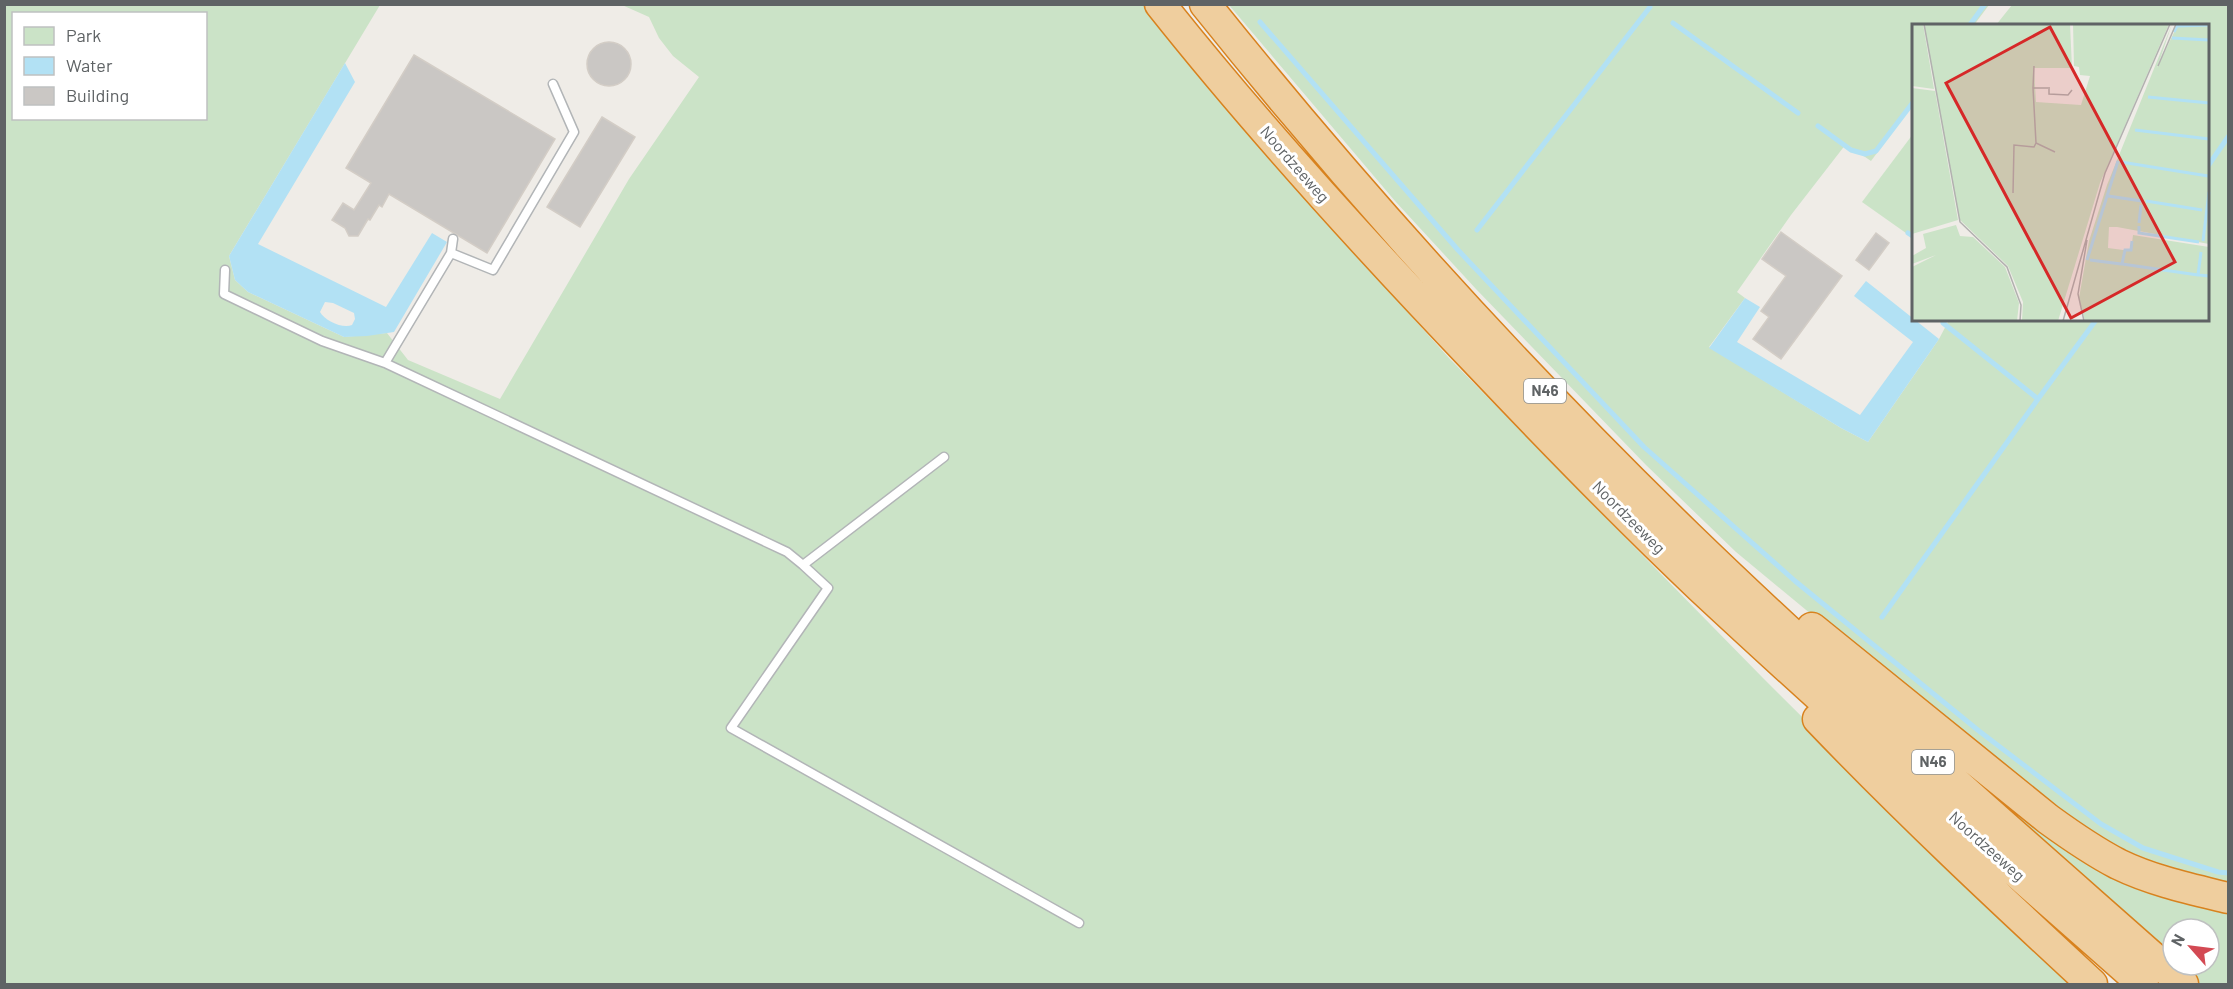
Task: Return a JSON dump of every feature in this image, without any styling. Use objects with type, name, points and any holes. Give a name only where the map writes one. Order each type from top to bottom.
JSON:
[{"type":"highway","name":"Noordzeeweg","points":[[1160,4],[1298,169],[1578,467],[1700,587],[2143,984]]},
{"type":"highway","name":"Noordzeeweg","points":[[1204,4],[1256,69],[1408,243],[1559,406],[1687,535],[1827,666],[2183,984]]},
{"type":"highway","name":"N46","points":[[1687,535],[1825,638],[2048,819],[2084,845],[2120,864],[2174,885],[2229,898]]},
{"type":"highway","name":"N46","points":[[1700,587],[1778,677],[1861,764],[2092,984]]},
{"type":"lane","points":[[451,253],[493,270],[574,132],[553,84]]},
{"type":"lane","points":[[384,363],[451,253],[453,239]]},
{"type":"lane","points":[[225,270],[224,294],[322,341],[384,363],[787,552],[828,588],[731,728],[1079,923]]},
{"type":"lane","points":[[803,565],[944,457]]},
{"type":"green space","points":[[5,4],[380,5],[229,256],[235,280],[248,292],[344,337],[387,333],[408,360],[500,399],[629,179],[699,77],[673,56],[659,38],[649,17],[622,5],[1143,5],[1349,247],[1449,358],[1763,678],[1956,870],[2077,984],[5,984]]},
{"type":"green space","points":[[1229,5],[1989,5],[1975,24],[1912,24],[1912,106],[1871,161],[1846,144],[1791,215],[1737,292],[1745,298],[1709,347],[1841,428],[1868,442],[1939,339],[1948,321],[2209,321],[2209,24],[1997,24],[2012,5],[2228,5],[2228,887],[2201,883],[2088,836],[1916,701],[1736,552],[1646,465],[1476,289],[1395,201]]},
{"type":"green space","points":[[1912,135],[1912,237],[1862,202]]},
{"type":"green space","points":[[1996,798],[2117,876],[2228,909],[2228,984],[2195,984],[2187,977],[2221,977],[2221,917],[2161,917],[2161,953]]},
{"type":"water","points":[[345,63],[355,82],[258,244],[386,307],[432,233],[447,242],[394,332],[344,337],[248,292],[235,280],[229,256]],"holes":[[[325,302],[333,303],[354,313],[355,319],[352,325],[339,325],[322,315],[320,312]]]},
{"type":"water","points":[[1866,281],[1912,318],[1912,321],[1916,321],[1939,339],[1868,442],[1709,348],[1745,298],[1760,307],[1737,342],[1860,415],[1913,342],[1854,296]]},
{"type":"building","points":[[609,42],[618,43],[625,48],[630,55],[630,73],[625,80],[618,85],[609,86],[600,85],[593,80],[588,73],[587,64],[588,55],[593,48],[600,43]]},
{"type":"building","points":[[414,55],[555,139],[487,253],[389,194],[382,207],[379,205],[358,236],[349,236],[345,228],[332,220],[343,203],[354,210],[371,183],[346,168]]},
{"type":"building","points":[[602,117],[635,137],[580,227],[547,207]]},
{"type":"building","points":[[1781,232],[1842,276],[1781,359],[1753,339],[1769,317],[1761,311],[1786,276],[1762,259]]},
{"type":"building","points":[[1876,233],[1889,243],[1869,270],[1856,260]]},
{"type":"waterway","points":[[1970,24],[1985,4]]},
{"type":"waterway","points":[[1477,230],[1650,7]]},
{"type":"waterway","points":[[1260,22],[1458,250],[1644,447],[1795,581],[1979,731],[2101,824],[2143,848],[2218,872],[2228,873]]},
{"type":"waterway","points":[[1673,23],[1798,113]]},
{"type":"waterway","points":[[1818,126],[1851,150],[1865,154],[1876,151],[1912,104]]},
{"type":"waterway","points":[[2209,165],[2228,137]]},
{"type":"waterway","points":[[1908,233],[1912,236]]},
{"type":"waterway","points":[[1944,321],[1943,323],[2038,399],[2095,321]]},
{"type":"waterway","points":[[1882,617],[2038,399]]}]
